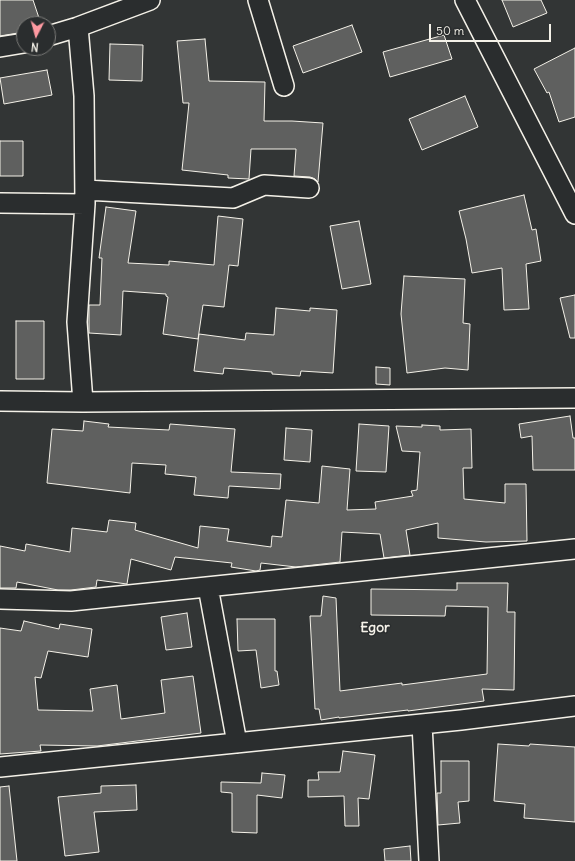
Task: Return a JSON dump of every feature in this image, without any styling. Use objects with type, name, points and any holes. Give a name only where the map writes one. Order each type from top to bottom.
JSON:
[{"type":"street","points":[[56,34],[150,0]]},
{"type":"street","points":[[258,0],[284,86]]},
{"type":"street","points":[[465,0],[575,214]]},
{"type":"street","points":[[78,27],[84,96],[85,197],[77,322],[83,402]]},
{"type":"street","points":[[0,47],[16,44]]},
{"type":"street","points":[[0,203],[85,197],[232,198],[264,185],[309,188]]},
{"type":"street","points":[[0,401],[83,402],[575,398]]},
{"type":"street","points":[[0,599],[71,601],[575,549]]},
{"type":"street","points":[[208,587],[237,743]]},
{"type":"street","points":[[0,767],[422,724],[575,706]]},
{"type":"street","points":[[422,724],[430,861]]},
{"type":"building","points":[[0,0],[33,0],[38,16],[16,16],[16,33],[0,36]]},
{"type":"building","points":[[502,0],[541,0],[547,13],[513,27]]},
{"type":"building","points":[[352,25],[362,52],[303,73],[293,46]]},
{"type":"building","points":[[444,35],[452,59],[390,77],[383,52]]},
{"type":"building","points":[[205,39],[209,81],[265,82],[264,121],[323,123],[318,182],[310,177],[294,176],[296,149],[251,149],[249,179],[228,178],[228,175],[182,170],[189,103],[183,103],[177,41]]},
{"type":"building","points":[[110,44],[143,45],[142,81],[109,80]]},
{"type":"building","points":[[575,48],[575,117],[559,122],[549,92],[547,93],[534,69]]},
{"type":"building","points":[[47,70],[52,95],[4,104],[0,78]]},
{"type":"building","points":[[465,96],[478,127],[422,150],[409,119]]},
{"type":"building","points":[[0,141],[23,141],[23,176],[0,176]]},
{"type":"building","points":[[524,195],[532,230],[536,229],[541,261],[526,264],[529,309],[504,310],[502,268],[472,273],[459,211]]},
{"type":"building","points":[[106,207],[136,211],[128,263],[169,265],[169,261],[214,265],[218,216],[243,219],[238,266],[229,265],[224,307],[203,305],[198,339],[163,334],[168,297],[166,294],[123,291],[121,335],[89,333],[89,305],[100,305],[102,258],[99,258]]},
{"type":"building","points":[[359,221],[371,284],[342,289],[330,226]]},
{"type":"building","points":[[404,276],[465,279],[463,323],[470,324],[468,370],[445,368],[407,373],[401,314]]},
{"type":"building","points":[[575,295],[575,338],[570,338],[560,298]]},
{"type":"building","points":[[276,308],[310,311],[310,308],[337,310],[333,373],[301,371],[300,376],[224,368],[223,374],[194,371],[199,334],[245,340],[246,333],[274,335]]},
{"type":"building","points":[[16,321],[44,321],[44,379],[16,379]]},
{"type":"building","points":[[376,367],[390,368],[390,385],[376,384]]},
{"type":"building","points":[[570,416],[573,438],[575,438],[575,470],[533,470],[532,436],[521,438],[519,424]]},
{"type":"building","points":[[84,421],[109,424],[108,427],[169,430],[170,424],[235,429],[231,472],[281,474],[280,489],[229,486],[228,498],[194,495],[196,477],[165,474],[166,465],[132,463],[130,493],[47,483],[52,429],[83,431]]},
{"type":"building","points":[[359,424],[389,426],[386,472],[356,471]]},
{"type":"building","points":[[422,425],[440,426],[440,430],[471,429],[472,468],[463,468],[464,499],[505,503],[505,484],[526,484],[527,541],[486,542],[438,538],[438,523],[406,530],[410,555],[384,558],[380,534],[342,532],[340,562],[296,567],[261,563],[260,570],[256,571],[231,567],[232,563],[175,557],[171,570],[131,559],[127,584],[97,580],[96,587],[58,590],[17,582],[16,588],[0,588],[0,546],[25,551],[26,544],[70,552],[72,528],[107,532],[109,520],[136,523],[135,530],[198,548],[200,526],[229,529],[227,541],[271,547],[272,536],[282,537],[286,500],[319,503],[322,466],[350,469],[347,510],[376,509],[375,502],[413,496],[411,491],[417,490],[420,452],[402,451],[396,426],[422,427]]},
{"type":"building","points":[[286,428],[312,430],[310,462],[284,460]]},
{"type":"building","points":[[457,583],[508,583],[507,612],[515,612],[514,690],[482,689],[484,701],[321,720],[319,709],[315,709],[310,616],[321,616],[323,596],[336,598],[340,691],[402,683],[402,685],[487,674],[488,607],[446,606],[445,616],[371,615],[371,589],[457,590]]},
{"type":"building","points":[[187,613],[192,647],[166,650],[161,617]]},
{"type":"building","points":[[237,619],[275,619],[275,671],[277,671],[279,685],[261,688],[256,650],[238,651]]},
{"type":"building","points":[[24,621],[59,629],[60,624],[92,629],[88,657],[48,651],[41,678],[35,677],[38,710],[93,711],[90,689],[117,685],[121,719],[165,713],[161,680],[193,676],[201,733],[97,746],[40,745],[41,751],[0,754],[0,628],[21,631]]},
{"type":"building","points":[[498,744],[529,746],[530,744],[575,747],[575,822],[524,818],[525,804],[494,801]]},
{"type":"building","points":[[343,751],[375,755],[369,799],[358,798],[359,826],[345,826],[344,796],[308,797],[308,780],[319,780],[318,772],[340,772]]},
{"type":"building","points":[[441,761],[469,761],[469,801],[458,802],[460,823],[438,825],[437,793],[441,793]]},
{"type":"building","points":[[262,773],[285,775],[282,798],[257,795],[257,833],[232,832],[232,793],[221,792],[221,782],[261,783]]},
{"type":"building","points":[[136,785],[137,810],[94,812],[99,852],[65,856],[58,797],[101,793],[101,786]]},
{"type":"building","points":[[9,786],[17,861],[0,861],[0,787]]},
{"type":"building","points":[[410,846],[411,861],[385,861],[384,849]]},
{"type":"district","name":"Egor","points":[[375,628]]}]
